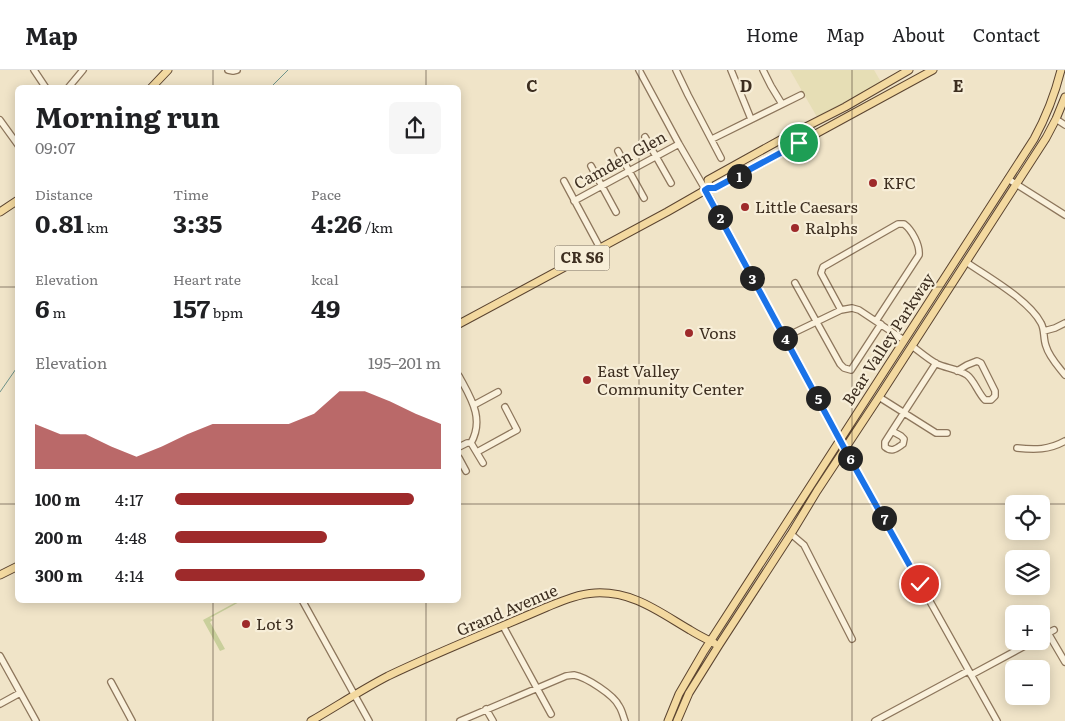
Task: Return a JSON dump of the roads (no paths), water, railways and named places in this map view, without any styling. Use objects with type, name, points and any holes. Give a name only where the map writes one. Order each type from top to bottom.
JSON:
[{"type":"main road","points":[[154,85],[168,70]]},
{"type":"main road","name":"CR S6","points":[[707,189],[708,180],[845,107],[909,70]]},
{"type":"main road","name":"CR S6","points":[[461,323],[707,189],[715,188],[932,70]]},
{"type":"main road","name":"Bear Valley Parkway","points":[[668,721],[679,694],[710,641],[1034,138],[1054,95],[1061,70]]},
{"type":"main road","name":"Bear Valley Parkway","points":[[677,721],[689,693],[718,646],[1046,138],[1065,97]]},
{"type":"main road","points":[[799,143],[798,137],[815,127],[819,120]]},
{"type":"main road","points":[[0,212],[15,202]]},
{"type":"main road","points":[[0,575],[15,568]]},
{"type":"main road","name":"Grand Avenue","points":[[311,721],[386,677],[431,656],[561,601],[585,594],[603,593],[627,596],[643,602],[718,646]]},
{"type":"street","points":[[34,70],[44,85]]},
{"type":"street","points":[[70,85],[83,70]]},
{"type":"street","points":[[228,70],[237,70]]},
{"type":"street","points":[[639,70],[679,144],[707,189],[840,440],[997,721]]},
{"type":"street","points":[[676,70],[721,158]]},
{"type":"street","points":[[731,70],[751,119]]},
{"type":"street","points":[[763,70],[782,104]]},
{"type":"street","points":[[712,140],[801,95]]},
{"type":"street","points":[[1056,119],[1065,125]]},
{"type":"street","points":[[0,120],[15,141]]},
{"type":"street","points":[[645,136],[671,182]]},
{"type":"street","name":"Camden Glen","points":[[574,201],[679,144]]},
{"type":"street","points":[[618,151],[644,198]]},
{"type":"street","points":[[591,166],[616,212]]},
{"type":"street","points":[[1008,179],[1065,215]]},
{"type":"street","points":[[564,181],[600,248]]},
{"type":"street","points":[[795,283],[840,364],[844,368],[852,370],[878,322],[919,255],[920,249],[904,224],[898,224],[823,267],[821,273],[841,310]]},
{"type":"street","points":[[966,262],[1016,296],[1036,314],[1044,331],[1046,346],[1053,360],[1065,375]]},
{"type":"street","points":[[785,337],[841,310],[852,308],[859,310],[904,340]]},
{"type":"street","points":[[1044,331],[1065,323]]},
{"type":"street","points":[[912,346],[936,363],[968,376],[985,400],[991,400],[995,396],[995,391],[981,364],[977,361],[957,371]]},
{"type":"street","points":[[892,431],[936,363]]},
{"type":"street","points":[[461,380],[474,405],[477,417],[474,438],[471,442],[461,446]]},
{"type":"street","points":[[474,405],[498,392]]},
{"type":"street","points":[[880,396],[936,432],[947,433]]},
{"type":"street","points":[[477,452],[517,430],[505,407]]},
{"type":"street","points":[[1017,448],[1044,449],[1057,446],[1065,441]]},
{"type":"street","points":[[471,442],[483,463]]},
{"type":"street","points":[[461,462],[466,471]]},
{"type":"street","points":[[791,534],[804,545],[852,639]]},
{"type":"street","points":[[304,603],[369,721]]},
{"type":"street","points":[[503,626],[551,714]]},
{"type":"street","points":[[1050,632],[1065,662]]},
{"type":"street","points":[[875,721],[1016,650]]},
{"type":"street","points":[[0,656],[36,721]]},
{"type":"street","points":[[460,721],[536,688],[573,675],[583,678],[606,692],[619,706],[625,721]]},
{"type":"street","points":[[111,682],[132,721]]},
{"type":"street","points":[[0,704],[20,693]]},
{"type":"street","points":[[486,709],[493,721]]},
{"type":"waterway","points":[[273,85],[288,70]]},
{"type":"waterway","points":[[0,392],[15,370]]},
{"type":"place","name":"KFC","points":[[873,183]]},
{"type":"place","name":"Little Caesars","points":[[745,207]]},
{"type":"place","name":"Ralphs","points":[[795,228]]},
{"type":"place","name":"Vons","points":[[689,333]]},
{"type":"place","name":"East Valley Community Center","points":[[587,380]]},
{"type":"place","name":"Lot 3","points":[[246,624]]}]
